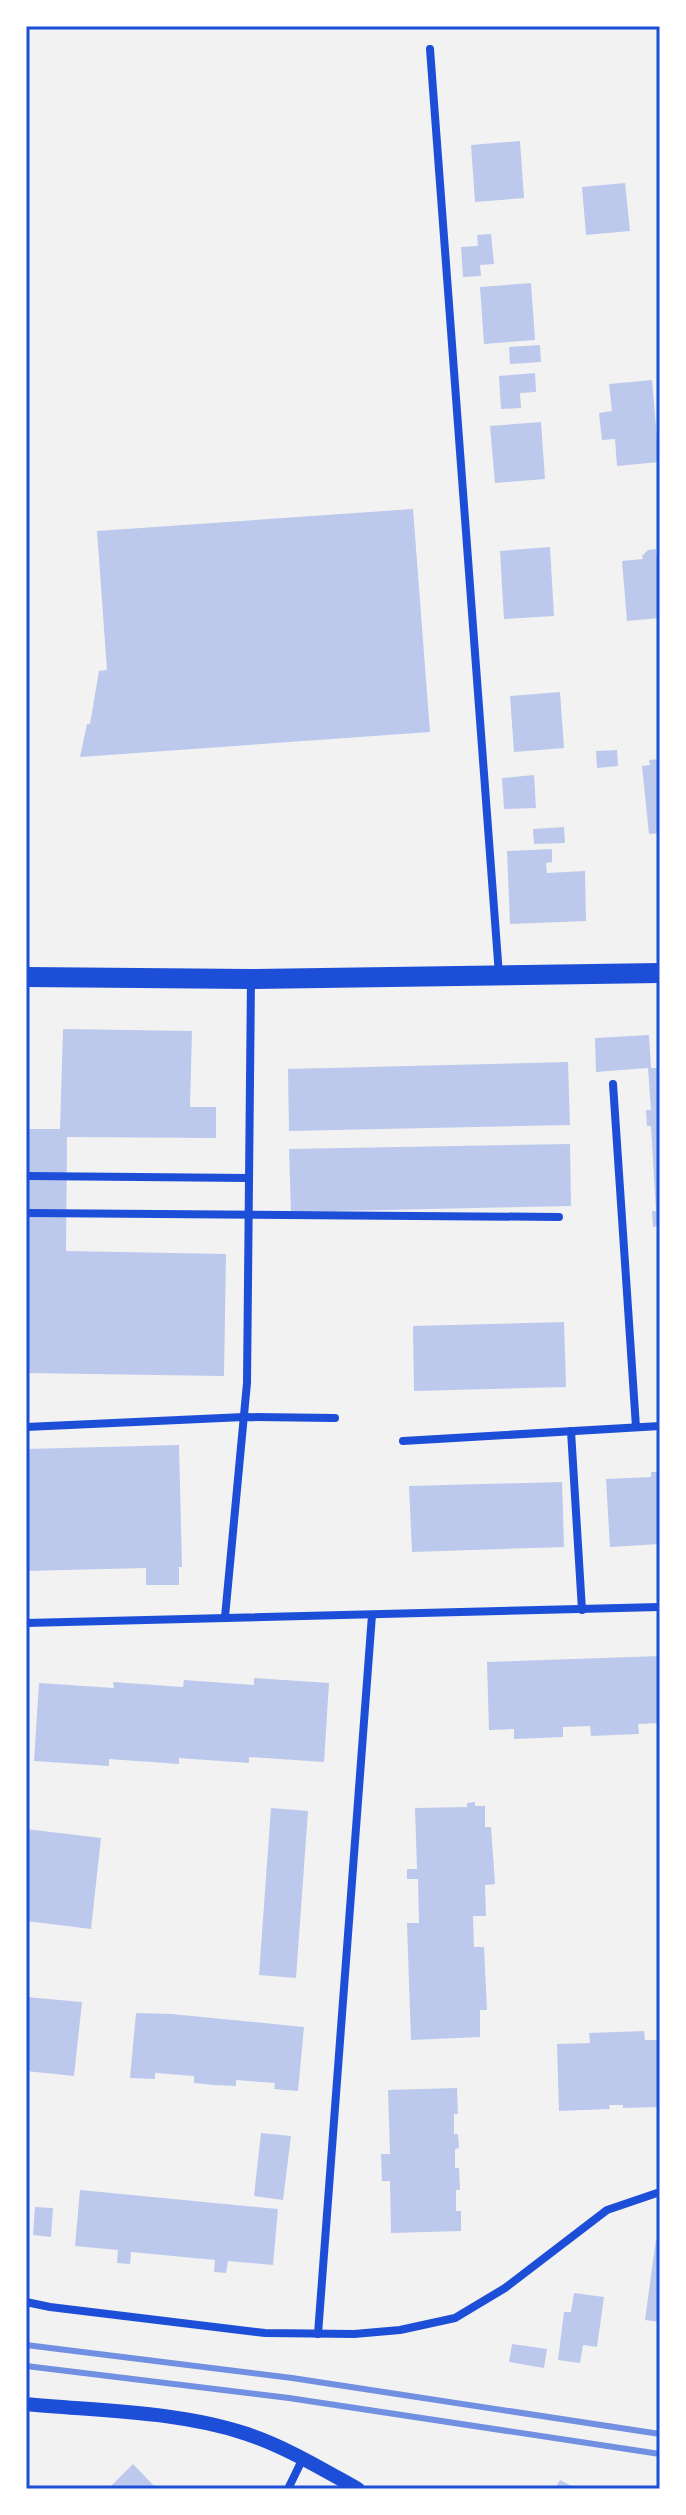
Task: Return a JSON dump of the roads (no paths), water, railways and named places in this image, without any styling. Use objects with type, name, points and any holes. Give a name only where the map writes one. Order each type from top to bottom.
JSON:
[{"type":"main road","points":[[26,977],[251,979],[660,973]]},
{"type":"street","points":[[430,49],[499,976]]},
{"type":"street","points":[[225,1617],[247,1383],[251,979]]},
{"type":"street","points":[[613,1084],[636,1427]]},
{"type":"street","points":[[26,1176],[249,1178]]},
{"type":"street","points":[[26,1213],[559,1217]]},
{"type":"street","points":[[26,1427],[244,1417],[335,1418]]},
{"type":"street","points":[[403,1441],[660,1426]]},
{"type":"street","points":[[571,1431],[582,1610]]},
{"type":"street","points":[[26,1623],[660,1607]]},
{"type":"street","points":[[318,2334],[372,1615]]},
{"type":"street","points":[[26,2302],[265,2333],[400,2330],[455,2318],[505,2288],[607,2210],[660,2192]]},
{"type":"street","points":[[26,2404],[211,2424],[248,2434],[303,2458],[358,2489]]},
{"type":"street","points":[[288,2489],[303,2458]]},
{"type":"railway","points":[[26,2345],[292,2378],[660,2434]]},
{"type":"railway","points":[[26,2366],[289,2398],[660,2454]]}]
